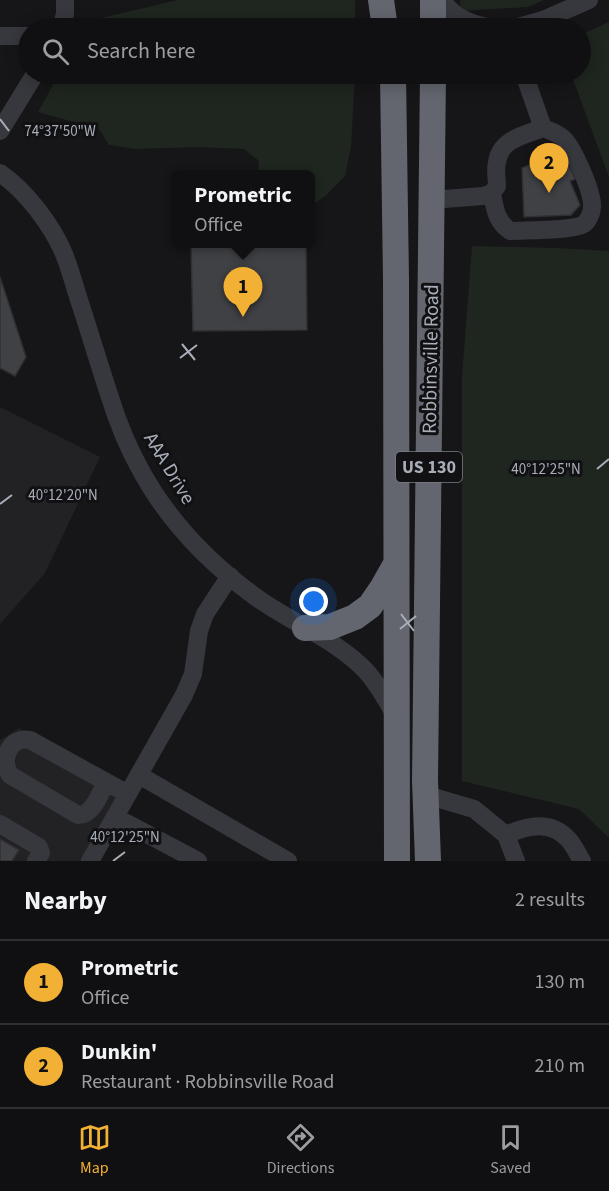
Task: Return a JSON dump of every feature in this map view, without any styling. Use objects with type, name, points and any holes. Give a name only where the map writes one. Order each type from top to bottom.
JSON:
[{"type":"highway","points":[[381,0],[384,18]]},
{"type":"highway","points":[[391,0],[392,18]]},
{"type":"highway","points":[[433,0],[433,18]]},
{"type":"highway","name":"Robbinsville Road","points":[[393,84],[397,861]]},
{"type":"highway","name":"Robbinsville Road","points":[[428,861],[426,795],[431,200],[436,84]]},
{"type":"highway","points":[[305,628],[330,627],[355,617],[370,606],[397,561]]},
{"type":"street","points":[[64,18],[65,0]]},
{"type":"street","points":[[442,0],[452,14],[460,18]]},
{"type":"street","points":[[548,18],[589,0]]},
{"type":"street","points":[[0,36],[18,36]]},
{"type":"street","points":[[0,131],[28,84]]},
{"type":"street","points":[[528,84],[543,128]]},
{"type":"street","points":[[431,200],[483,196],[492,193],[497,186],[496,162],[501,148],[510,141],[543,128],[558,133],[564,140],[589,191],[592,207],[585,223],[574,228],[510,231],[502,225],[495,209],[492,193]]},
{"type":"street","name":"AAA Drive","points":[[0,173],[25,194],[43,216],[63,253],[117,420],[154,492],[179,526],[203,553],[252,595],[339,648],[367,672],[396,717]]},
{"type":"street","points":[[98,858],[115,817],[184,695],[193,674],[199,631],[205,614],[230,576]]},
{"type":"street","points":[[106,782],[90,812],[82,816],[78,815],[10,775],[6,770],[5,754],[9,746],[24,739],[30,740],[128,794]]},
{"type":"street","points":[[139,775],[288,861]]},
{"type":"street","points":[[426,795],[474,809],[506,835],[516,861]]},
{"type":"street","points":[[115,817],[198,861]]},
{"type":"street","points":[[0,824],[38,854]]},
{"type":"street","points":[[506,835],[522,827],[552,827],[569,840],[582,861]]},
{"type":"shaded area","points":[[178,0],[355,0],[355,18],[101,18]]},
{"type":"shaded area","points":[[460,0],[544,0],[528,7],[461,11]]},
{"type":"shaded area","points":[[609,22],[609,177],[575,84],[591,84],[591,30]]},
{"type":"shaded area","points":[[53,84],[354,84],[351,147],[345,176],[315,203],[315,170],[258,170],[259,161],[244,149],[195,147],[135,149],[109,145],[99,129],[38,112]]},
{"type":"shaded area","points":[[472,246],[609,251],[609,838],[579,809],[462,781],[462,377]]},
{"type":"shaded area","points":[[0,407],[100,457],[45,573],[0,624]]},
{"type":"shaded area","points":[[19,728],[131,786],[88,861],[0,861],[0,740]]},
{"type":"building","points":[[563,151],[575,179],[570,181],[580,205],[571,215],[524,217],[522,168]]},
{"type":"building","points":[[191,248],[306,248],[307,330],[193,331]]},
{"type":"building","points":[[0,277],[26,357],[15,376],[0,368]]},
{"type":"building","points":[[0,839],[19,850],[12,861],[0,861]]},
{"type":"place","name":"Dunkin'","points":[[549,193]]},
{"type":"place","name":"Prometric","points":[[243,317]]}]
